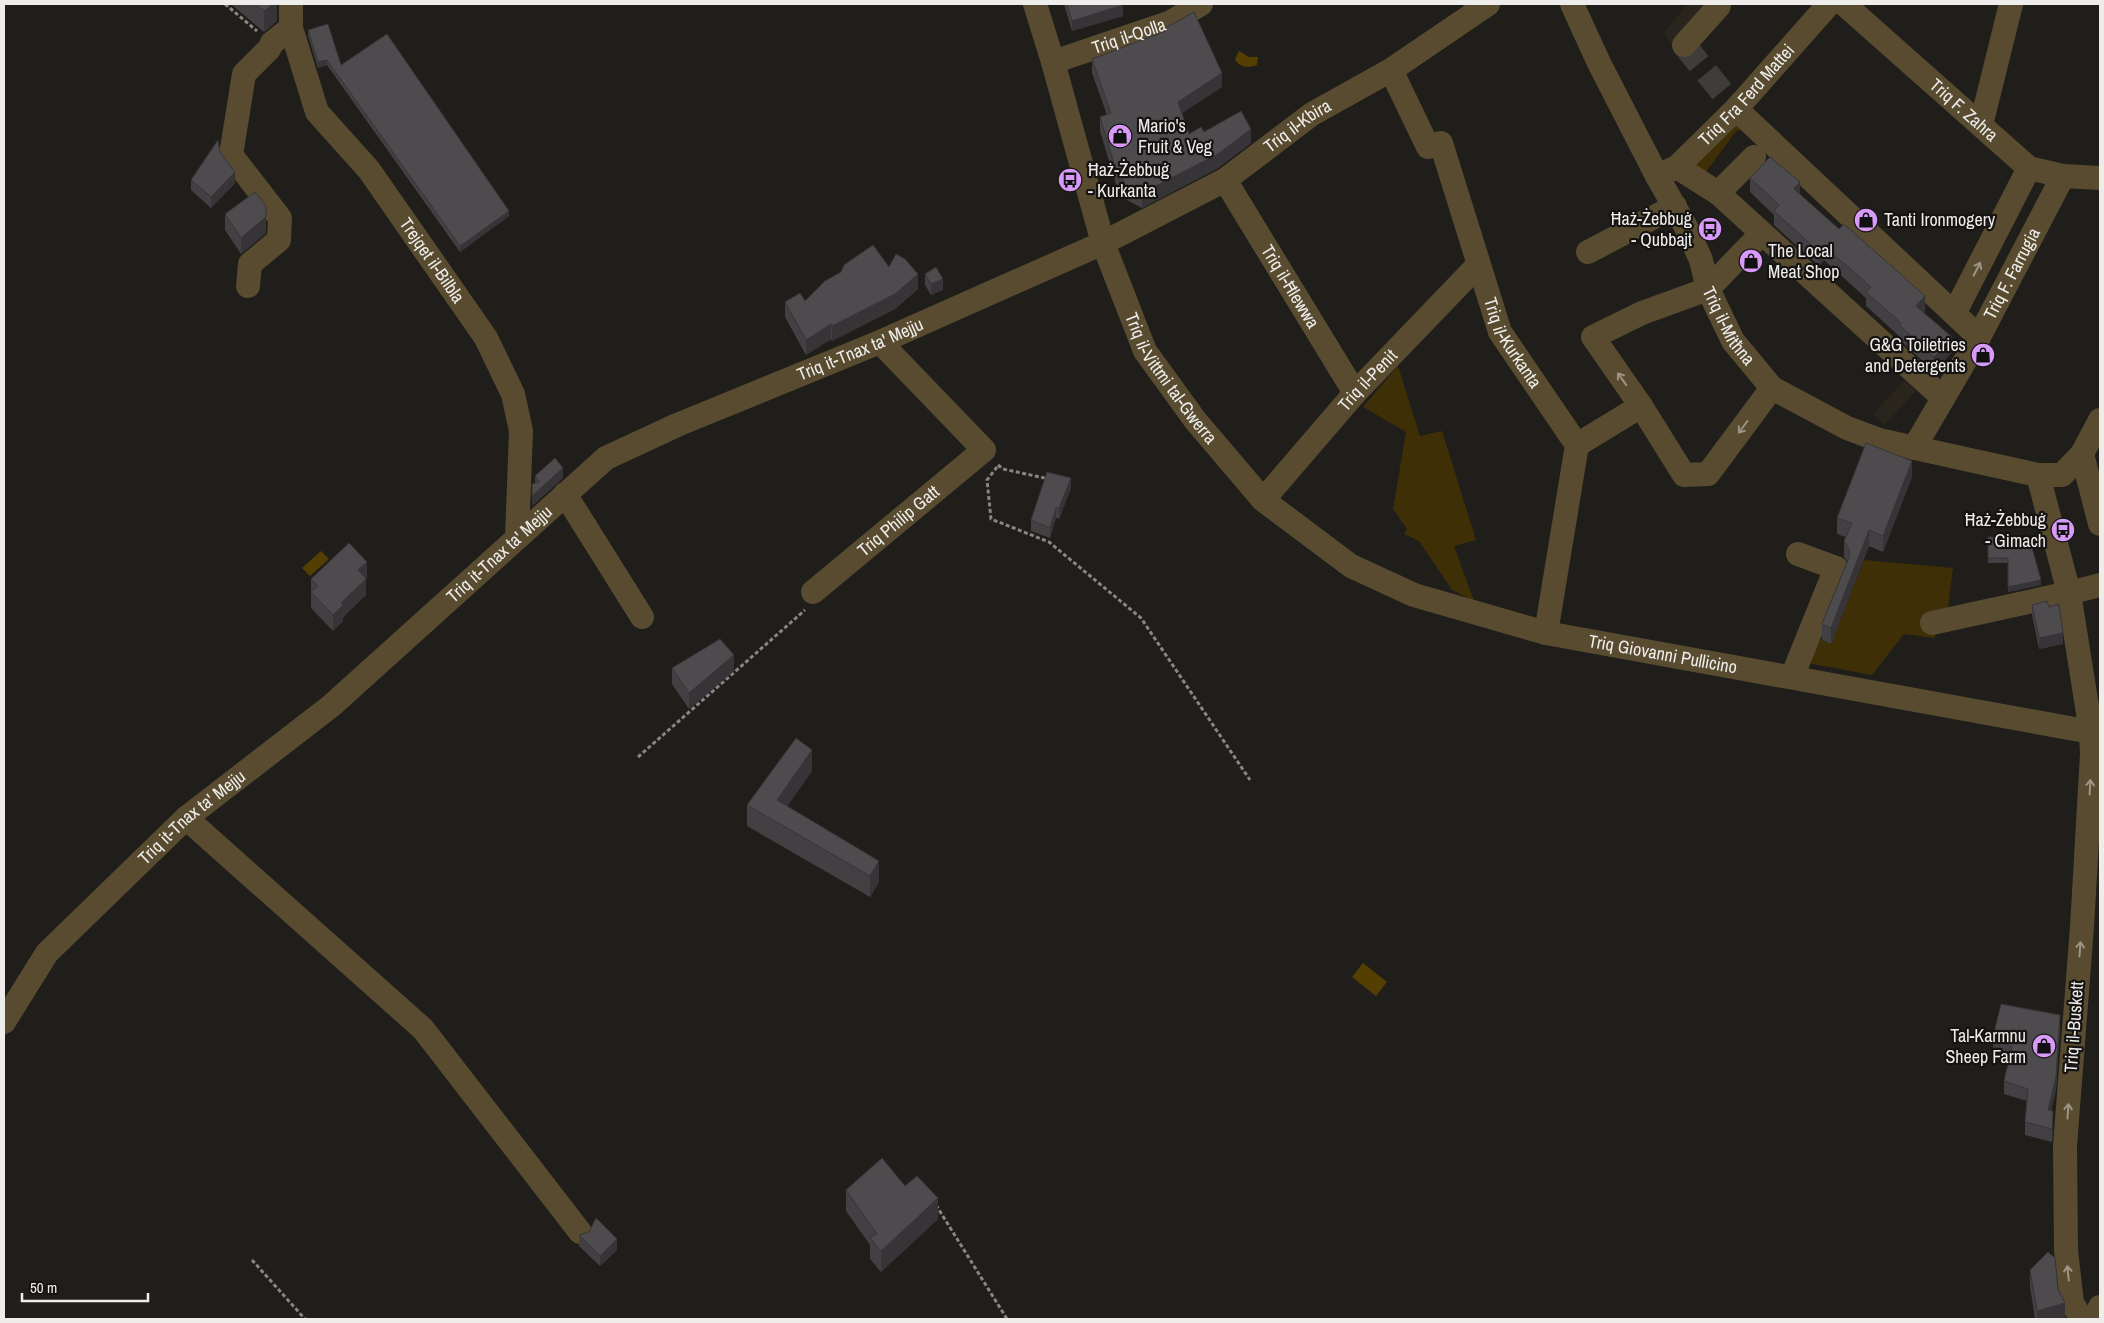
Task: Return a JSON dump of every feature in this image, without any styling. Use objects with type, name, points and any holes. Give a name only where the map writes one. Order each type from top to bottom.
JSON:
[{"type":"street","name":"Trejqet il-Bilbla","points":[[291,4],[290,28],[317,112],[369,170],[486,338],[513,394],[521,431],[518,537]]},
{"type":"street","name":"Triq il-Vittmi tal-Gwerra","points":[[1034,4],[1053,62],[1103,243],[1145,351],[1195,420],[1263,500]]},
{"type":"street","name":"Triq il-Qolla","points":[[1053,62],[1171,22],[1201,4]]},
{"type":"street","name":"Triq il-Kbira","points":[[1103,243],[1225,180],[1312,114],[1391,70],[1488,4]]},
{"type":"street","name":"Triq il-Mitħna","points":[[1572,4],[1599,63],[1667,172],[1675,206],[1701,260],[1708,289],[1733,341],[1772,388],[1847,428],[1879,440],[2038,475],[2062,475],[2082,454],[2100,420]]},
{"type":"street","name":"Triq Fra Ferd Mattei","points":[[1667,172],[1736,109],[1828,4]]},
{"type":"street","name":"Triq F. Zahra","points":[[1844,4],[2029,168],[2063,176],[2100,178]]},
{"type":"street","points":[[1981,125],[2011,4]]},
{"type":"street","points":[[1684,45],[1719,6]]},
{"type":"street","points":[[248,286],[250,264],[279,240],[280,218],[231,155],[244,74],[269,49],[272,43],[290,28]]},
{"type":"street","name":"Triq il-Kurkanta","points":[[1391,70],[1428,147],[1441,143],[1500,332],[1577,445]]},
{"type":"street","points":[[1736,109],[1955,312],[1979,337]]},
{"type":"street","points":[[1718,193],[1754,158]]},
{"type":"street","name":"Triq F. Farrugia","points":[[1955,312],[2029,168]]},
{"type":"street","points":[[1667,172],[1718,193],[1943,398]]},
{"type":"street","name":"Triq F. Farrugia","points":[[1914,448],[1979,337],[2063,176]]},
{"type":"street","name":"Triq il-Ħlewwa","points":[[1225,180],[1355,393]]},
{"type":"street","points":[[1588,252],[1675,206]]},
{"type":"street","points":[[1761,234],[1708,289],[1642,313],[1593,338],[1641,406],[1684,475],[1708,474],[1772,388]]},
{"type":"street","name":"Triq it-Tnax ta' Mejju","points":[[4,1022],[47,952],[186,818],[331,706],[606,458],[676,425],[880,342],[1103,243]]},
{"type":"street","name":"Triq il-Penit","points":[[1263,500],[1355,393],[1478,266]]},
{"type":"street","points":[[880,342],[991,457]]},
{"type":"street","points":[[1546,633],[1577,445],[1641,406]]},
{"type":"street","points":[[2082,454],[2100,524]]},
{"type":"street","name":"Triq Philip Gatt","points":[[813,592],[991,457]]},
{"type":"street","points":[[2038,475],[2070,594]]},
{"type":"street","points":[[565,494],[642,617]]},
{"type":"street","name":"Triq Giovanni Pullicino","points":[[1263,500],[1351,566],[1414,595],[1546,633],[1792,677],[2096,735]]},
{"type":"street","points":[[1792,677],[1836,568],[1798,554]]},
{"type":"street","points":[[1932,623],[2070,594],[2100,584]]},
{"type":"street","name":"Triq il-Buskett","points":[[2070,594],[2096,735],[2092,754],[2082,927],[2065,1146],[2066,1250],[2072,1303],[2082,1319]]},
{"type":"street","points":[[186,818],[423,1029],[580,1232]]},
{"type":"street","points":[[2094,1319],[2100,1307]]},
{"type":"path","points":[[225,4],[272,43]]},
{"type":"path","points":[[991,457],[1004,469],[1052,480]]},
{"type":"path","points":[[991,457],[988,480],[992,519],[1050,542],[1141,618],[1250,780]]},
{"type":"path","points":[[638,757],[810,606],[813,592]]},
{"type":"path","points":[[934,1200],[1006,1319]]},
{"type":"path","points":[[252,1260],[305,1319]]},
{"type":"shaded area","points":[[1688,4],[1711,4],[1673,47],[1664,32]]},
{"type":"shaded area","points":[[1239,51],[1249,57],[1258,57],[1257,65],[1248,67],[1239,64],[1235,59]]},
{"type":"shaded area","points":[[1733,118],[1748,128],[1736,131],[1703,176],[1690,170]]},
{"type":"shaded area","points":[[1398,366],[1420,436],[1442,431],[1476,540],[1454,546],[1474,601],[1452,590],[1419,541],[1404,534],[1407,529],[1393,509],[1406,432],[1363,407]]},
{"type":"shaded area","points":[[1905,380],[1916,391],[1885,425],[1873,414]]},
{"type":"shaded area","points":[[321,551],[329,559],[310,576],[302,568]]},
{"type":"shaded area","points":[[1864,560],[1953,568],[1947,616],[1935,618],[1935,638],[1904,634],[1872,675],[1802,662],[1812,636],[1831,644]]},
{"type":"shaded area","points":[[1363,963],[1387,982],[1376,996],[1352,977]]},
{"type":"building","points":[[256,4],[273,4],[264,11]]},
{"type":"building","points":[[1067,4],[1123,4],[1123,5],[1072,21]]},
{"type":"building","points":[[1194,12],[1222,73],[1178,102],[1189,134],[1201,127],[1204,132],[1241,111],[1251,129],[1218,154],[1142,193],[1125,185],[1123,179],[1119,180],[1100,117],[1111,113],[1092,59],[1166,31],[1165,28]]},
{"type":"building","points":[[328,24],[341,65],[387,34],[509,211],[460,246],[327,60],[318,62],[308,30]]},
{"type":"building","points":[[218,140],[220,152],[235,172],[211,197],[191,180]]},
{"type":"building","points":[[1770,157],[1800,182],[1794,189],[1839,229],[1844,224],[1925,296],[1916,306],[1952,337],[1934,357],[1899,325],[1901,323],[1866,292],[1871,287],[1824,246],[1819,252],[1774,211],[1779,205],[1750,178]]},
{"type":"building","points":[[255,192],[266,206],[266,217],[241,238],[225,214]]},
{"type":"building","points":[[873,245],[889,267],[896,254],[905,259],[918,274],[895,294],[832,326],[831,324],[806,340],[785,302],[800,293],[805,301],[825,281],[841,272],[844,265]]},
{"type":"building","points":[[936,267],[943,279],[931,284],[925,274]]},
{"type":"building","points":[[1866,443],[1912,461],[1883,536],[1869,530],[1831,628],[1822,624],[1849,557],[1849,549],[1844,541],[1852,523],[1837,518]]},
{"type":"building","points":[[555,458],[563,468],[532,496],[532,484],[539,482],[535,476]]},
{"type":"building","points":[[1047,472],[1071,478],[1059,508],[1056,508],[1050,528],[1031,520]]},
{"type":"building","points":[[1988,537],[2029,537],[2041,580],[2008,587],[2008,558],[1988,558]]},
{"type":"building","points":[[349,543],[367,562],[358,570],[366,579],[341,603],[343,605],[333,615],[311,592],[318,586],[311,579]]},
{"type":"building","points":[[2047,601],[2049,607],[2059,604],[2063,633],[2039,638],[2032,605]]},
{"type":"building","points":[[720,639],[734,655],[689,693],[672,668]]},
{"type":"building","points":[[796,738],[812,750],[777,800],[879,861],[870,876],[747,805]]},
{"type":"building","points":[[2001,1004],[2060,1015],[2056,1077],[2048,1110],[2053,1111],[2052,1129],[2025,1122],[2028,1089],[2004,1081],[2012,1047],[1993,1037]]},
{"type":"building","points":[[882,1158],[905,1186],[917,1176],[938,1198],[881,1251],[870,1238],[877,1234],[846,1190]]},
{"type":"building","points":[[596,1218],[617,1239],[600,1256],[579,1235],[589,1232]]},
{"type":"building","points":[[2048,1252],[2055,1258],[2058,1289],[2065,1303],[2037,1311],[2030,1270]]},
{"type":"tunnel","points":[[1684,45],[1736,109]]},
{"type":"place","name":"Mario's Fruit & Veg","points":[[1120,136]]},
{"type":"place","name":"Ħaż-Żebbuġ - Kurkanta","points":[[1070,180]]},
{"type":"place","name":"Tanti Ironmogery","points":[[1866,220]]},
{"type":"place","name":"Ħaż-Żebbuġ - Qubbajt","points":[[1710,229]]},
{"type":"place","name":"The Local Meat Shop","points":[[1751,261]]},
{"type":"place","name":"G&G Toiletries and Detergents","points":[[1983,355]]},
{"type":"place","name":"Ħaż-Żebbuġ - Gimach","points":[[2063,530]]},
{"type":"place","name":"Tal-Karmnu Sheep Farm","points":[[2044,1046]]}]
